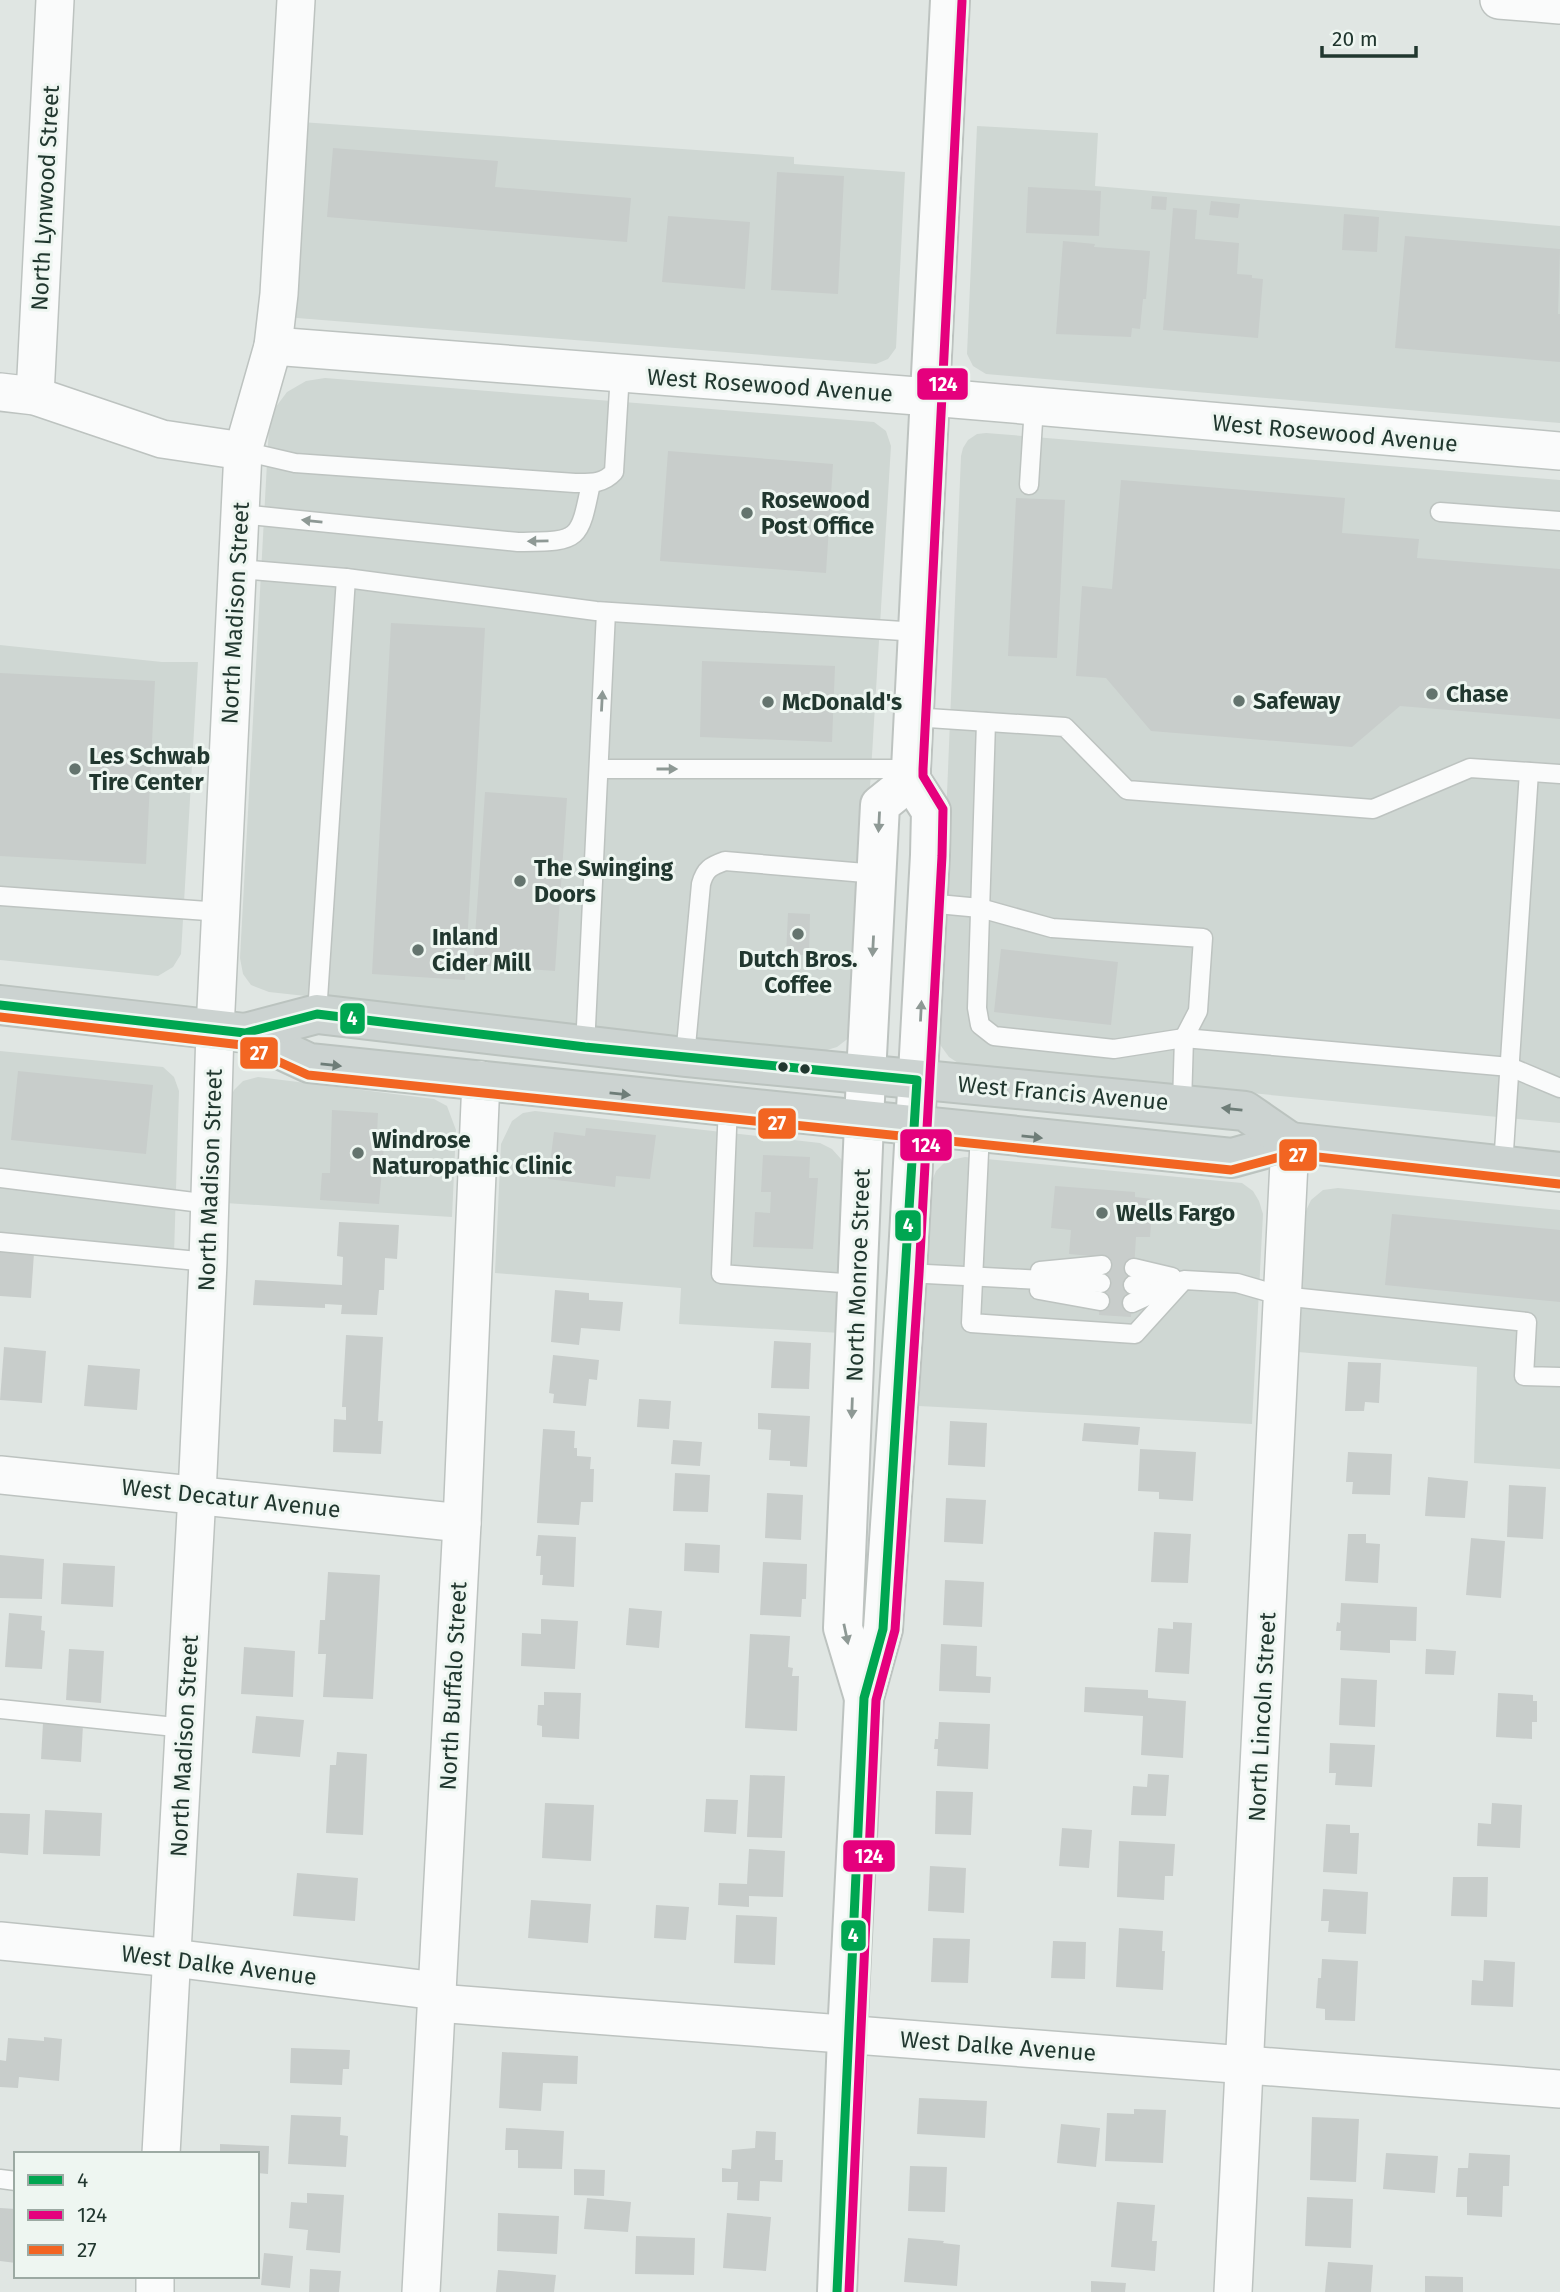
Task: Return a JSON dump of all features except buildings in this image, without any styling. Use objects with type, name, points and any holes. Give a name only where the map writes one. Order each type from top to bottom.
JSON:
[{"type":"main road","points":[[911,775],[950,0]]},
{"type":"main road","name":"North Monroe Street","points":[[837,2292],[864,1698],[883,1629],[907,1273],[927,902],[931,811],[911,775],[880,805],[866,1075],[843,1628],[864,1698]]},
{"type":"main road","name":"West Francis Avenue","points":[[0,1005],[230,1031],[309,1063],[1233,1158],[1290,1142],[1560,1172]]},
{"type":"main road","name":"West Francis Avenue","points":[[230,1031],[317,1014],[585,1047],[1182,1104],[1245,1111],[1290,1142]]},
{"type":"street","name":"North Lynwood Street","points":[[17,394],[55,0]]},
{"type":"street","name":"North Madison Street","points":[[162,2152],[198,1494],[210,1204],[230,1031],[221,912],[243,451],[273,346],[279,294],[296,0]]},
{"type":"street","points":[[1499,0],[1560,5]]},
{"type":"street","name":"West Rosewood Avenue","points":[[273,346],[930,397],[1560,451]]},
{"type":"street","points":[[17,394],[162,439],[243,451]]},
{"type":"street","name":"North Buffalo Street","points":[[421,2292],[462,1523],[481,1080]]},
{"type":"street","name":"North Lincoln Street","points":[[1233,2292],[1290,1142]]},
{"type":"street","name":"West Decatur Avenue","points":[[0,1475],[462,1523]]},
{"type":"street","name":"West Dalke Avenue","points":[[0,1941],[173,1958],[437,1997],[847,2036],[1245,2063],[1560,2089]]},
{"type":"lane","points":[[243,451],[295,463],[591,483],[607,479],[614,472],[621,373]]},
{"type":"lane","points":[[1029,485],[1034,406]]},
{"type":"lane","points":[[240,514],[519,542],[558,541],[570,538],[583,523],[591,483]]},
{"type":"lane","points":[[1440,512],[1560,521]]},
{"type":"lane","points":[[238,569],[346,579],[606,612],[918,632]]},
{"type":"lane","points":[[317,1014],[346,579]]},
{"type":"lane","points":[[585,1047],[606,612]]},
{"type":"lane","points":[[913,717],[1065,727],[1126,790],[1373,809],[1469,768],[1560,775]]},
{"type":"lane","points":[[986,722],[977,1008],[981,1025],[994,1036],[1114,1049],[1184,1038],[1510,1067],[1560,1088]]},
{"type":"lane","points":[[599,769],[911,775]]},
{"type":"lane","points":[[1503,1166],[1529,772]]},
{"type":"lane","points":[[685,1057],[701,884],[704,873],[711,866],[725,861],[877,874]]},
{"type":"lane","points":[[0,896],[221,912]]},
{"type":"lane","points":[[927,902],[980,908],[1052,928],[1203,937],[1198,1011],[1184,1038],[1182,1104]]},
{"type":"lane","points":[[728,1105],[721,1274],[857,1284]]},
{"type":"lane","points":[[980,1131],[971,1323],[1135,1334],[1184,1280]]},
{"type":"lane","points":[[0,1178],[210,1204]]},
{"type":"lane","points":[[0,1242],[208,1262]]},
{"type":"lane","points":[[907,1273],[1101,1283],[974,1278]]},
{"type":"lane","points":[[1184,1280],[1133,1285],[1184,1280],[1237,1283],[1282,1296],[1527,1322],[1524,1376],[1560,1377]]},
{"type":"lane","points":[[0,1709],[185,1728]]},
{"type":"shaded area","points":[[301,122],[794,157],[794,164],[905,172],[896,348],[888,359],[876,364],[297,318],[292,316]]},
{"type":"shaded area","points":[[977,126],[1098,133],[1095,186],[1560,226],[1560,423],[986,374],[973,366],[967,354]]},
{"type":"shaded area","points":[[325,378],[874,422],[886,431],[891,446],[856,1015],[850,1037],[837,1047],[820,1052],[269,992],[251,985],[243,974],[240,958],[269,426],[275,408],[287,392],[306,381]]},
{"type":"shaded area","points":[[977,434],[1560,480],[1560,1123],[961,1065],[949,1057],[937,1035],[961,456],[968,440]]},
{"type":"shaded area","points":[[0,645],[162,662],[198,662],[181,954],[173,967],[158,976],[0,960]]},
{"type":"shaded area","points":[[0,1051],[163,1067],[174,1077],[179,1091],[174,1255],[0,1237]]},
{"type":"shaded area","points":[[258,1077],[434,1099],[447,1106],[456,1130],[452,1217],[225,1203],[229,1100],[243,1081]]},
{"type":"shaded area","points":[[535,1111],[820,1143],[832,1149],[841,1159],[845,1172],[841,1333],[679,1324],[681,1288],[495,1273],[501,1144],[512,1121],[523,1113]]},
{"type":"shaded area","points":[[965,1157],[1242,1183],[1253,1191],[1263,1214],[1252,1424],[919,1406],[931,1183],[936,1171],[946,1161]]},
{"type":"shaded area","points":[[1338,1188],[1560,1210],[1560,1469],[1474,1463],[1477,1367],[1298,1352],[1304,1215],[1311,1200],[1323,1190]]},
{"type":"transit line","name":"124","points":[[849,2292],[876,1700],[895,1630],[919,1274],[942,856],[943,809],[923,776],[923,769],[962,1]]},
{"type":"transit line","name":"4","points":[[0,1005],[245,1033],[317,1014],[585,1047],[917,1080],[883,1629],[864,1698],[837,2292]]},
{"type":"transit line","name":"27","points":[[0,1017],[242,1045],[308,1075],[1231,1170],[1291,1154],[1559,1184]]},
{"type":"place","name":"Rosewood Post Office","points":[[747,513]]},
{"type":"place","name":"Chase","points":[[1432,694]]},
{"type":"place","name":"Safeway","points":[[1239,701]]},
{"type":"place","name":"McDonald's","points":[[768,702]]},
{"type":"place","name":"Les Schwab Tire Center","points":[[75,769]]},
{"type":"place","name":"The Swinging Doors","points":[[520,881]]},
{"type":"place","name":"Dutch Bros. Coffee","points":[[798,934]]},
{"type":"place","name":"Inland Cider Mill","points":[[418,950]]},
{"type":"place","name":"Windrose Naturopathic Clinic","points":[[358,1153]]},
{"type":"place","name":"Wells Fargo","points":[[1102,1213]]}]
